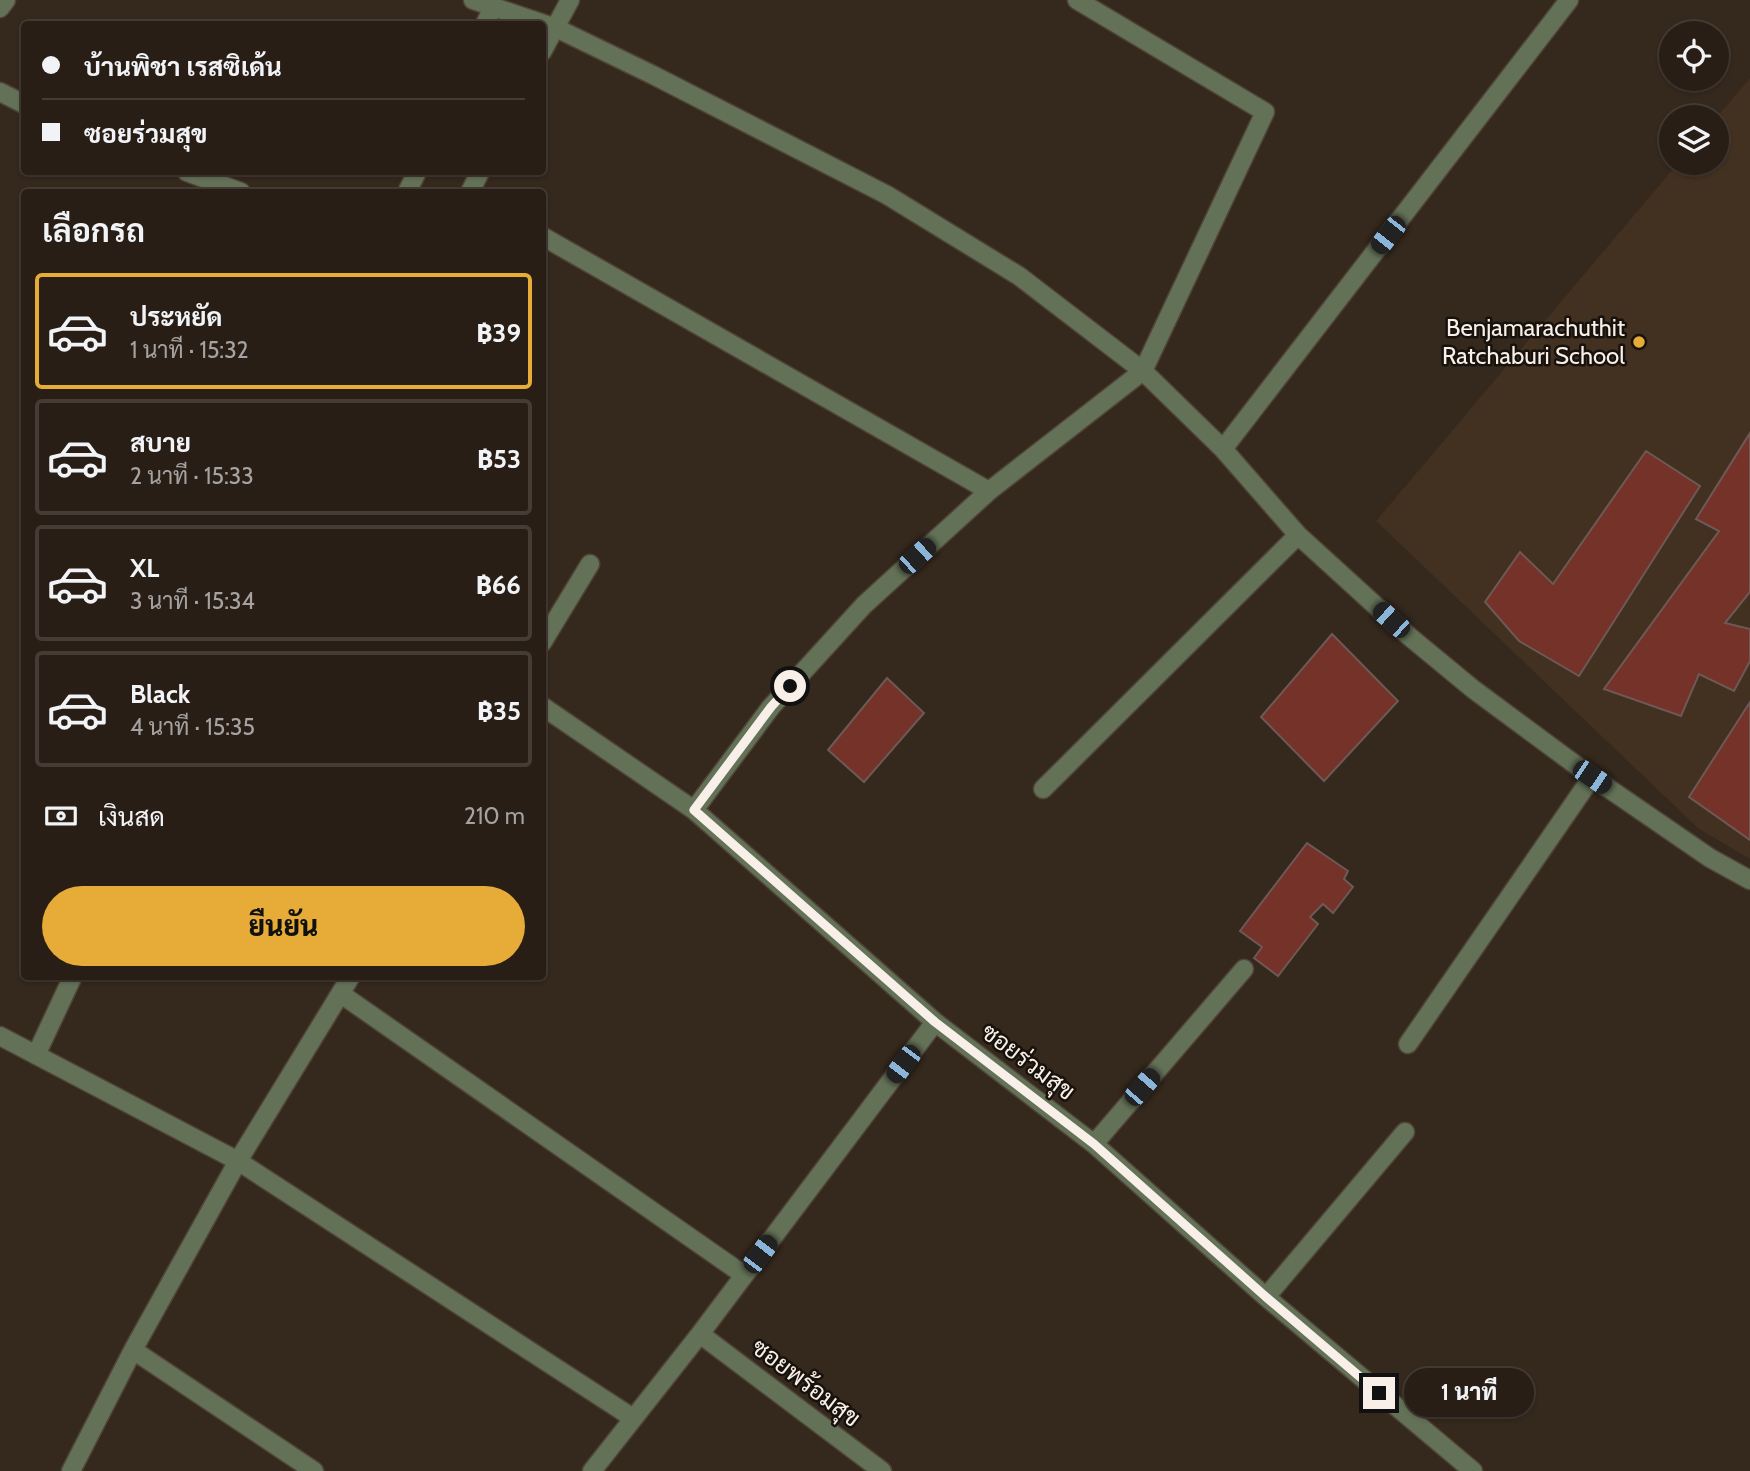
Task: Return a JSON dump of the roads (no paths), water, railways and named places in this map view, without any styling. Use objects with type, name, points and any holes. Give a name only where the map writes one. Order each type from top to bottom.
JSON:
[{"type":"street","points":[[0,8],[6,0]]},
{"type":"street","points":[[473,0],[535,21]]},
{"type":"street","points":[[546,45],[570,0]]},
{"type":"street","points":[[694,810],[771,707],[863,605],[989,491],[1143,371],[1265,111],[1077,0]]},
{"type":"street","points":[[1223,449],[1569,0]]},
{"type":"street","points":[[486,21],[493,7]]},
{"type":"street","points":[[546,25],[887,195],[1019,276],[1143,371],[1223,449],[1297,535],[1462,681],[1592,777],[1710,858],[1750,880]]},
{"type":"street","points":[[0,92],[21,102]]},
{"type":"street","points":[[195,175],[234,189]]},
{"type":"street","points":[[546,238],[989,491]]},
{"type":"street","points":[[1043,789],[1297,535]]},
{"type":"street","points":[[546,636],[590,564]]},
{"type":"street","name":"ซอยร่วมสุข","points":[[546,709],[694,810],[935,1022],[1094,1144],[1266,1297],[1473,1471]]},
{"type":"street","points":[[1408,1044],[1592,777]]},
{"type":"street","points":[[1094,1144],[1244,969]]},
{"type":"street","points":[[36,1055],[71,980]]},
{"type":"street","points":[[71,1471],[133,1350],[238,1161],[349,980]]},
{"type":"street","points":[[341,994],[744,1275]]},
{"type":"street","points":[[592,1471],[700,1334],[935,1022]]},
{"type":"street","points":[[0,1036],[238,1161],[633,1418]]},
{"type":"street","points":[[1266,1297],[1405,1132]]},
{"type":"street","name":"ซอยพร้อมสุข","points":[[700,1334],[882,1471]]},
{"type":"street","points":[[133,1350],[314,1471]]},
{"type":"place","name":"Benjamarachuthit Ratchaburi School","points":[[1639,342]]}]
